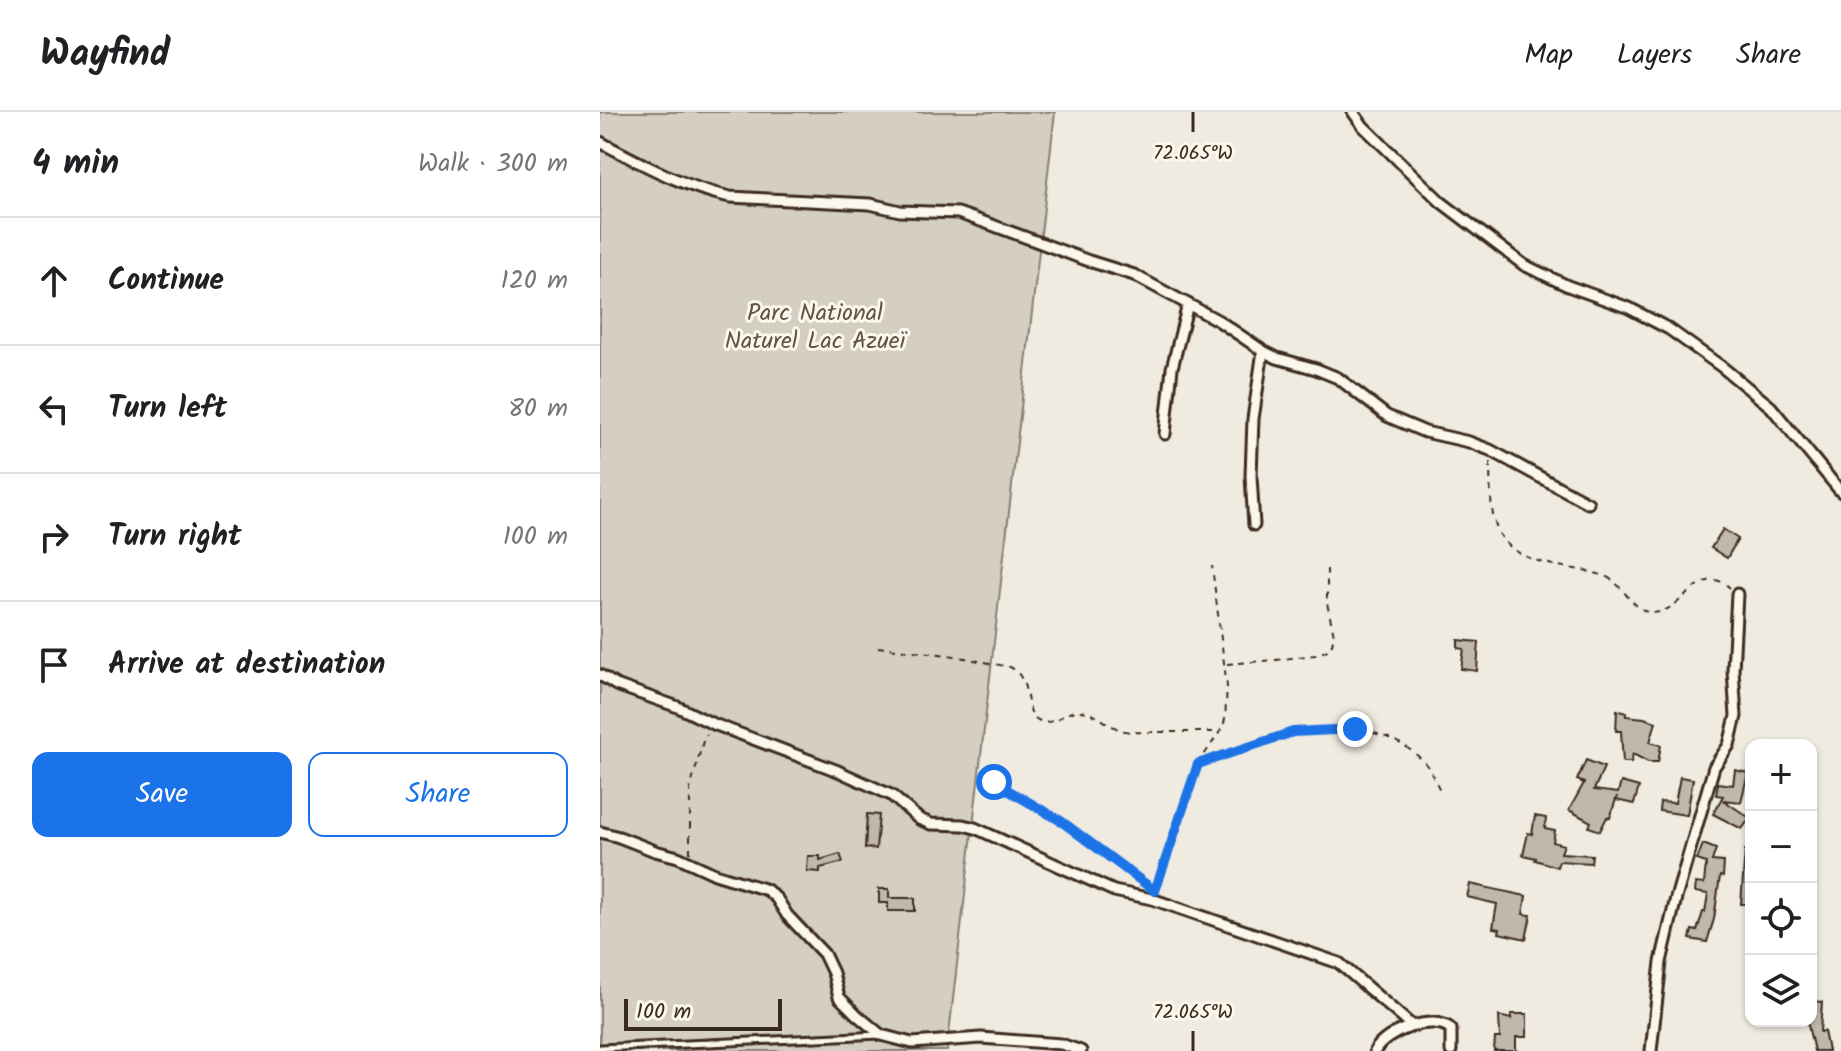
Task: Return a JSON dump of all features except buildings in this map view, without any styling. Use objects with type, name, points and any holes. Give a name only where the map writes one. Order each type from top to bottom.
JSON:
[{"type":"street","points":[[1353,112],[1363,126],[1441,202],[1524,265],[1568,286],[1629,308],[1669,329],[1722,367],[1771,407],[1841,492]]},
{"type":"street","points":[[600,142],[688,186],[730,197],[870,204],[900,211],[958,213],[1134,275],[1219,321],[1263,351],[1338,378],[1402,424],[1490,450],[1588,503]]},
{"type":"street","points":[[1165,434],[1172,368],[1188,304]]},
{"type":"street","points":[[1254,525],[1251,476],[1253,419],[1263,351]]},
{"type":"street","points":[[1651,1051],[1661,962],[1676,898],[1714,767],[1729,745],[1736,716],[1733,670],[1737,594]]},
{"type":"street","points":[[600,675],[616,685],[838,771],[891,795],[919,819],[931,824],[975,828],[1114,891],[1152,899],[1339,963],[1411,1025]]},
{"type":"street","points":[[600,832],[767,890],[824,954],[839,997],[881,1035],[911,1047],[981,1038],[1061,1044],[1081,1051]]},
{"type":"street","points":[[1375,1051],[1378,1045],[1411,1025],[1443,1024],[1451,1029],[1451,1051]]},
{"type":"lane","points":[[600,1048],[881,1035]]},
{"type":"path","points":[[1490,450],[1491,509],[1495,527],[1503,541],[1522,555],[1606,577],[1649,612],[1662,612],[1700,583],[1714,580],[1724,582],[1737,594]]},
{"type":"path","points":[[994,782],[1061,821],[1155,891],[1198,764],[1225,719],[1227,687],[1212,566]]},
{"type":"path","points":[[1225,664],[1315,655],[1326,651],[1334,635],[1327,603],[1327,569]]},
{"type":"path","points":[[878,647],[949,655],[1010,667],[1016,670],[1027,690],[1031,714],[1043,722],[1082,711],[1121,731],[1219,732]]},
{"type":"path","points":[[691,862],[690,790],[703,741],[713,724]]},
{"type":"path","points":[[1198,764],[1293,732],[1355,729],[1379,734],[1417,756],[1427,765],[1440,790]]},
{"type":"green space","name":"Parc National Naturel Lac Azueï","points":[[600,112],[1055,112],[947,1051],[600,1051]]},
{"type":"route","points":[[994,782],[1061,821],[1155,891],[1198,764],[1293,732],[1355,729]]}]
